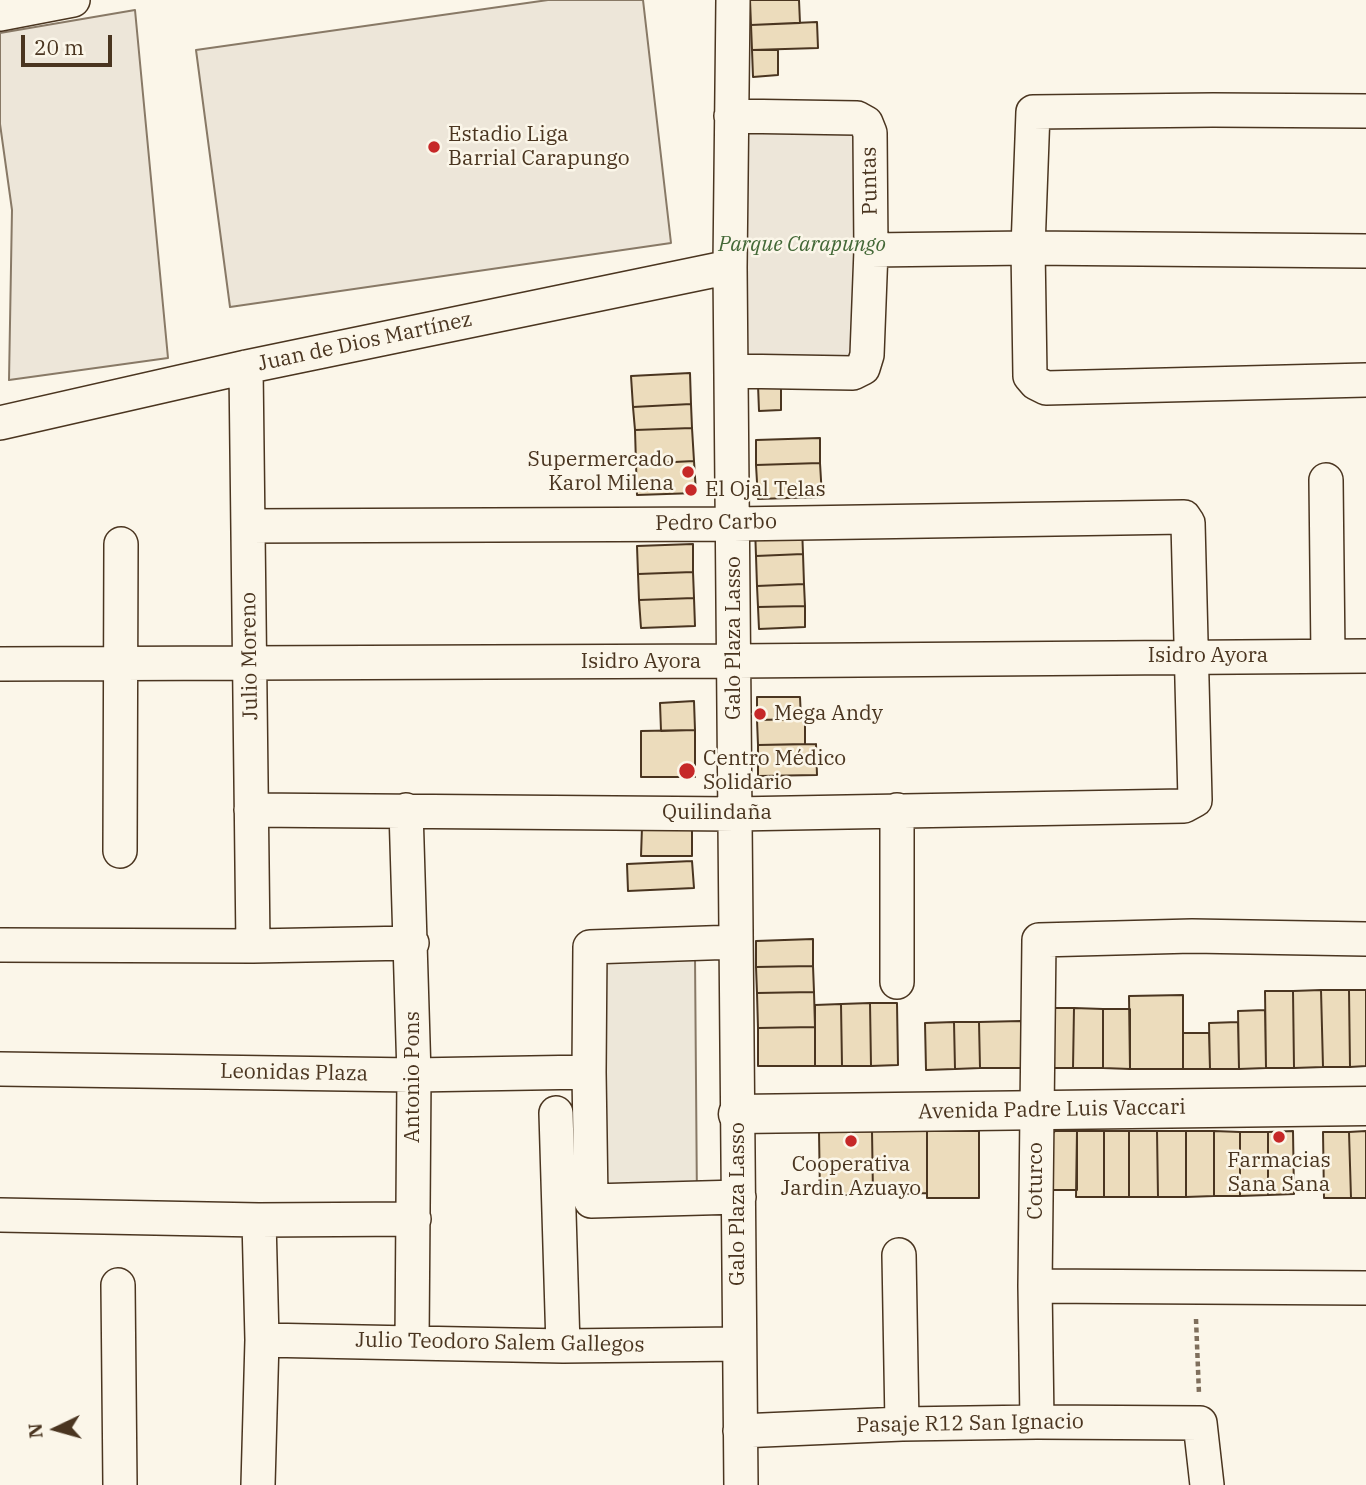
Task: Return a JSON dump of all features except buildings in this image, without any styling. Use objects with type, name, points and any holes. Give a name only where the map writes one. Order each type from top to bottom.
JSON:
[{"type":"main road","name":"Avenida Padre Luis Vaccari","points":[[738,1114],[1366,1106]]},
{"type":"street","points":[[0,14],[73,0]]},
{"type":"street","name":"Galo Plaza Lasso","points":[[733,0],[730,267],[741,1485]]},
{"type":"street","points":[[1366,111],[1033,112],[1028,248],[1030,376],[1036,383],[1046,387],[1366,380]]},
{"type":"street","name":"Puntas","points":[[731,116],[857,118],[866,123],[870,133],[871,250],[867,355],[863,368],[853,373],[732,371]]},
{"type":"street","points":[[871,250],[1028,248],[1366,251]]},
{"type":"street","name":"Juan de Dios Martínez","points":[[0,423],[246,367],[730,267]]},
{"type":"street","name":"Julio Moreno","points":[[246,367],[253,946]]},
{"type":"street","points":[[1326,480],[1328,656]]},
{"type":"street","name":"Pedro Carbo","points":[[248,526],[734,524],[1184,517],[1188,523],[1193,656]]},
{"type":"street","points":[[120,851],[121,544]]},
{"type":"street","name":"Quilindaña","points":[[251,810],[735,814],[1184,806],[1195,800],[1193,656]]},
{"type":"street","name":"Isidro Ayora","points":[[0,664],[1366,656]]},
{"type":"street","name":"Antonio Pons","points":[[406,810],[414,1075],[412,1343]]},
{"type":"street","points":[[897,810],[897,982]]},
{"type":"street","name":"Coturco","points":[[1037,1422],[1035,1286],[1039,940],[1192,936],[1366,939]]},
{"type":"street","points":[[737,942],[590,947],[589,1072],[591,1200],[738,1197]]},
{"type":"street","points":[[0,945],[253,946],[412,943]]},
{"type":"street","name":"Leonidas Plaza","points":[[0,1069],[414,1075],[589,1072]]},
{"type":"street","points":[[556,1113],[563,1346]]},
{"type":"street","points":[[0,1214],[259,1220],[414,1219]]},
{"type":"street","points":[[258,1485],[262,1340],[259,1220]]},
{"type":"street","points":[[899,1255],[902,1424]]},
{"type":"street","points":[[118,1285],[120,1485]]},
{"type":"street","points":[[1035,1286],[1366,1288]]},
{"type":"street","name":"Julio Teodoro Salem Gallegos","points":[[262,1340],[563,1346],[738,1344]]},
{"type":"street","points":[[1200,1423],[1207,1485]]},
{"type":"street","name":"Pasaje R12 San Ignacio","points":[[740,1431],[902,1424],[1200,1423]]},
{"type":"path","points":[[1195,1286],[1200,1423]]},
{"type":"green space","name":"Estadio Liga Barrial Carapungo","points":[[548,0],[643,0],[671,243],[230,307],[196,50]]},
{"type":"green space","points":[[135,10],[168,358],[9,380],[12,210],[0,124],[0,33]]},
{"type":"green space","name":"Parque Carapungo","points":[[742,124],[861,125],[859,365],[745,365]]},
{"type":"shaded area","points":[[579,955],[695,956],[697,1205],[576,1206]]},
{"type":"place","name":"Estadio Liga Barrial Carapungo","points":[[434,147]]},
{"type":"place","name":"Supermercado Karol Milena","points":[[688,472]]},
{"type":"place","name":"El Ojal Telas","points":[[691,490]]},
{"type":"place","name":"Mega Andy","points":[[760,714]]},
{"type":"place","name":"Centro Médico Solidario","points":[[687,771]]},
{"type":"place","name":"Farmacias Sana Sana","points":[[1279,1137]]},
{"type":"place","name":"Cooperativa Jardin Azuayo","points":[[851,1141]]}]
